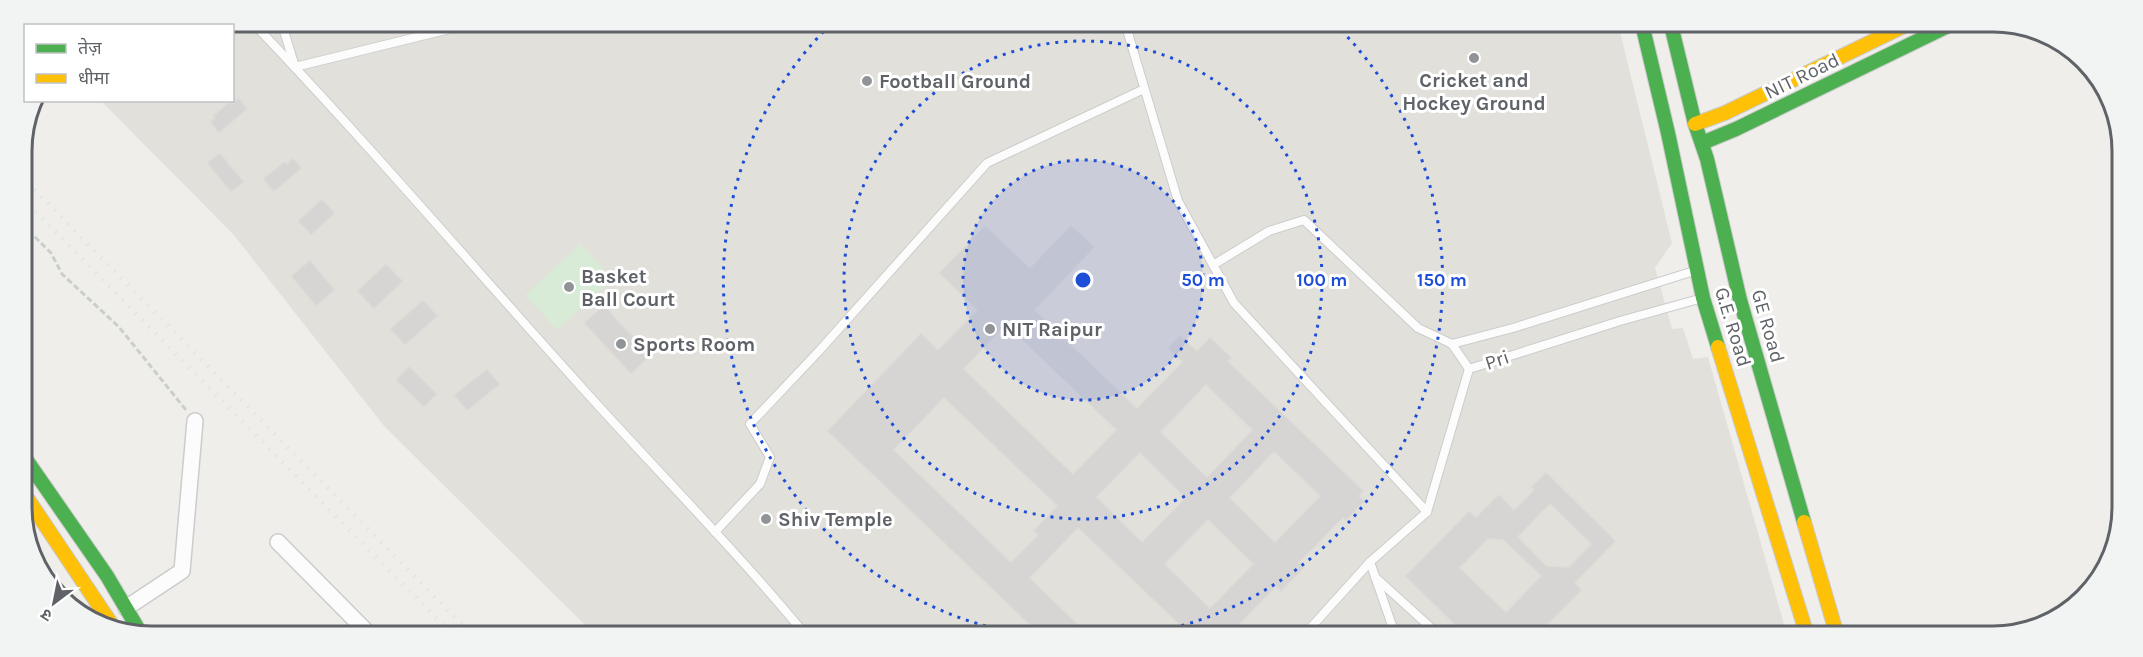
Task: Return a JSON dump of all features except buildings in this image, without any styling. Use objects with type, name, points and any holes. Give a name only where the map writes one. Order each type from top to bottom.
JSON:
[{"type":"main road","name":"G.E. Road","points":[[1645,32],[1682,128],[1714,267],[1804,625]]},
{"type":"main road","name":"GE Road","points":[[1672,32],[1682,128],[1721,295],[1834,625]]},
{"type":"main road","name":"NIT Road","points":[[1682,128],[1725,113],[1892,32]]},
{"type":"main road","name":"NIT Road","points":[[1687,147],[1736,129],[1936,32]]},
{"type":"main road","points":[[32,468],[107,576],[135,624]]},
{"type":"main road","points":[[32,505],[106,616]]},
{"type":"street","points":[[126,608],[182,571],[195,421]]},
{"type":"street","points":[[278,542],[361,626]]},
{"type":"lane","points":[[262,32],[642,455],[758,577],[798,626]]},
{"type":"lane","points":[[284,32],[295,67]]},
{"type":"lane","points":[[295,67],[437,32]]},
{"type":"lane","points":[[1128,32],[1178,201],[1234,303],[1427,512],[1370,562],[1313,625]]},
{"type":"lane","points":[[715,532],[760,484],[770,457],[750,424],[819,351],[987,163],[1144,89]]},
{"type":"lane","points":[[1213,265],[1269,231],[1304,220],[1418,328],[1452,344],[1469,369]]},
{"type":"lane","points":[[1452,344],[1513,328],[1714,267]]},
{"type":"lane","name":"Pri","points":[[1427,512],[1469,369],[1666,308],[1721,295]]},
{"type":"lane","points":[[1370,562],[1392,625]]},
{"type":"lane","points":[[1375,576],[1429,625]]},
{"type":"path","points":[[32,234],[51,253],[62,274],[119,327],[195,421]]},
{"type":"shaded area","name":"NIT Raipur","points":[[234,32],[1620,32],[1672,243],[1655,268],[1672,329],[1683,328],[1693,359],[1708,357],[1784,625],[586,626],[384,426],[233,234],[102,102],[234,102]]},
{"type":"green space","name":"Basket Ball Court","points":[[581,244],[613,279],[557,330],[525,295]]},
{"type":"railway","points":[[32,187],[463,626]]},
{"type":"railway","points":[[32,208],[444,626]]},
{"type":"traffic: fast","points":[[1644,32],[1703,298],[1718,347]]},
{"type":"traffic: fast","points":[[1673,32],[1695,124],[1707,159],[1740,300],[1804,522]]},
{"type":"traffic: fast","points":[[1702,143],[1736,129],[1936,32]]},
{"type":"traffic: fast","points":[[32,468],[107,576],[135,624]]},
{"type":"traffic: slow","points":[[1695,124],[1725,113],[1892,32]]},
{"type":"traffic: slow","points":[[1718,347],[1804,625]]},
{"type":"traffic: slow","points":[[32,505],[106,616]]},
{"type":"traffic: slow","points":[[1804,522],[1834,625]]},
{"type":"place","name":"Cricket and Hockey Ground","points":[[1474,58]]},
{"type":"place","name":"Football Ground","points":[[867,81]]},
{"type":"place","name":"Basket Ball Court","points":[[569,287]]},
{"type":"place","name":"NIT Raipur","points":[[990,329]]},
{"type":"place","name":"Sports Room","points":[[621,344]]},
{"type":"place","name":"Shiv Temple","points":[[766,519]]}]
